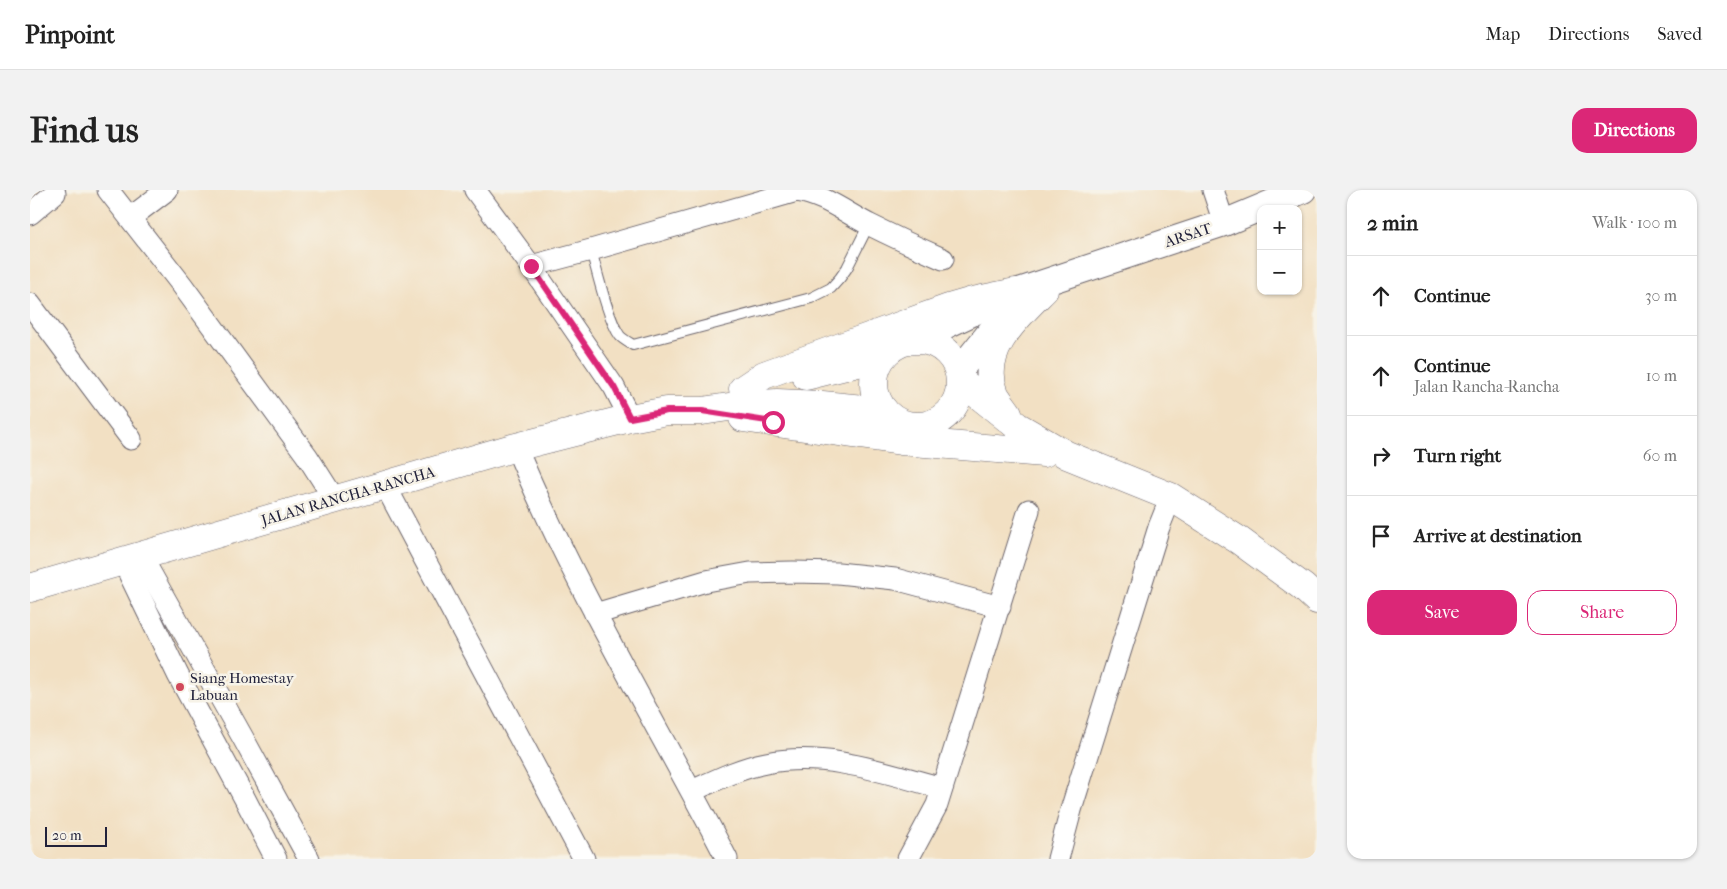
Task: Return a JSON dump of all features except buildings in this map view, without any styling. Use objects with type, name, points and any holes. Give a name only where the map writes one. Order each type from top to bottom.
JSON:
[{"type":"main road","points":[[1017,426],[995,394],[991,374],[994,354],[1010,326],[1044,290]]},
{"type":"main road","points":[[743,389],[764,375],[838,348],[965,303],[1016,292]]},
{"type":"main road","points":[[936,424],[951,410],[958,398],[960,376],[954,358],[944,348],[931,341],[917,339],[903,341],[891,348],[882,357],[875,370],[873,385],[876,398],[884,411],[894,420],[907,425],[936,424],[1056,454],[1171,498],[1240,541],[1303,587],[1317,600]]},
{"type":"main road","points":[[667,411],[698,398],[794,379],[882,357]]},
{"type":"main road","points":[[960,376],[1017,426],[1056,454]]},
{"type":"main road","points":[[702,411],[742,405],[777,403],[884,411]]},
{"type":"main road","name":"JALAN RANCHA-RANCHA","points":[[30,588],[516,447],[630,418],[667,411]]},
{"type":"main road","points":[[667,411],[702,411],[901,440],[1056,454]]},
{"type":"street","points":[[108,190],[182,285],[301,448],[334,500]]},
{"type":"street","points":[[130,218],[167,190]]},
{"type":"street","points":[[475,190],[531,266],[614,387],[630,418]]},
{"type":"street","points":[[1212,190],[1224,223]]},
{"type":"street","name":"ARSAT","points":[[1072,274],[1224,223],[1303,190]]},
{"type":"street","points":[[531,266],[797,192],[808,193],[824,200],[868,224],[943,259]]},
{"type":"street","points":[[30,214],[55,193]]},
{"type":"street","points":[[960,376],[996,325],[1022,303],[1072,274]]},
{"type":"street","points":[[917,339],[1016,292],[1072,274]]},
{"type":"street","points":[[30,304],[131,439]]},
{"type":"street","points":[[516,447],[595,614],[727,859]]},
{"type":"street","points":[[385,485],[584,859]]},
{"type":"street","points":[[1058,859],[1071,810],[1126,631],[1159,527],[1171,498]]},
{"type":"street","points":[[908,859],[937,806],[1029,510]]},
{"type":"street","points":[[132,558],[178,676],[246,799],[276,859]]},
{"type":"street","points":[[132,558],[243,738],[309,859]]},
{"type":"street","points":[[595,614],[706,581],[750,573],[793,572],[838,573],[895,579],[1000,607]]},
{"type":"street","points":[[692,791],[737,771],[767,763],[802,760],[832,761],[942,788]]},
{"type":"lane","points":[[591,250],[609,312],[618,334],[625,341],[633,345],[811,298],[831,288],[847,268],[868,224]]},
{"type":"place","name":"Siang Homestay Labuan","points":[[180,687]]},
{"type":"route","points":[[531,266],[614,387],[630,418],[667,411],[702,411],[773,422]]}]
